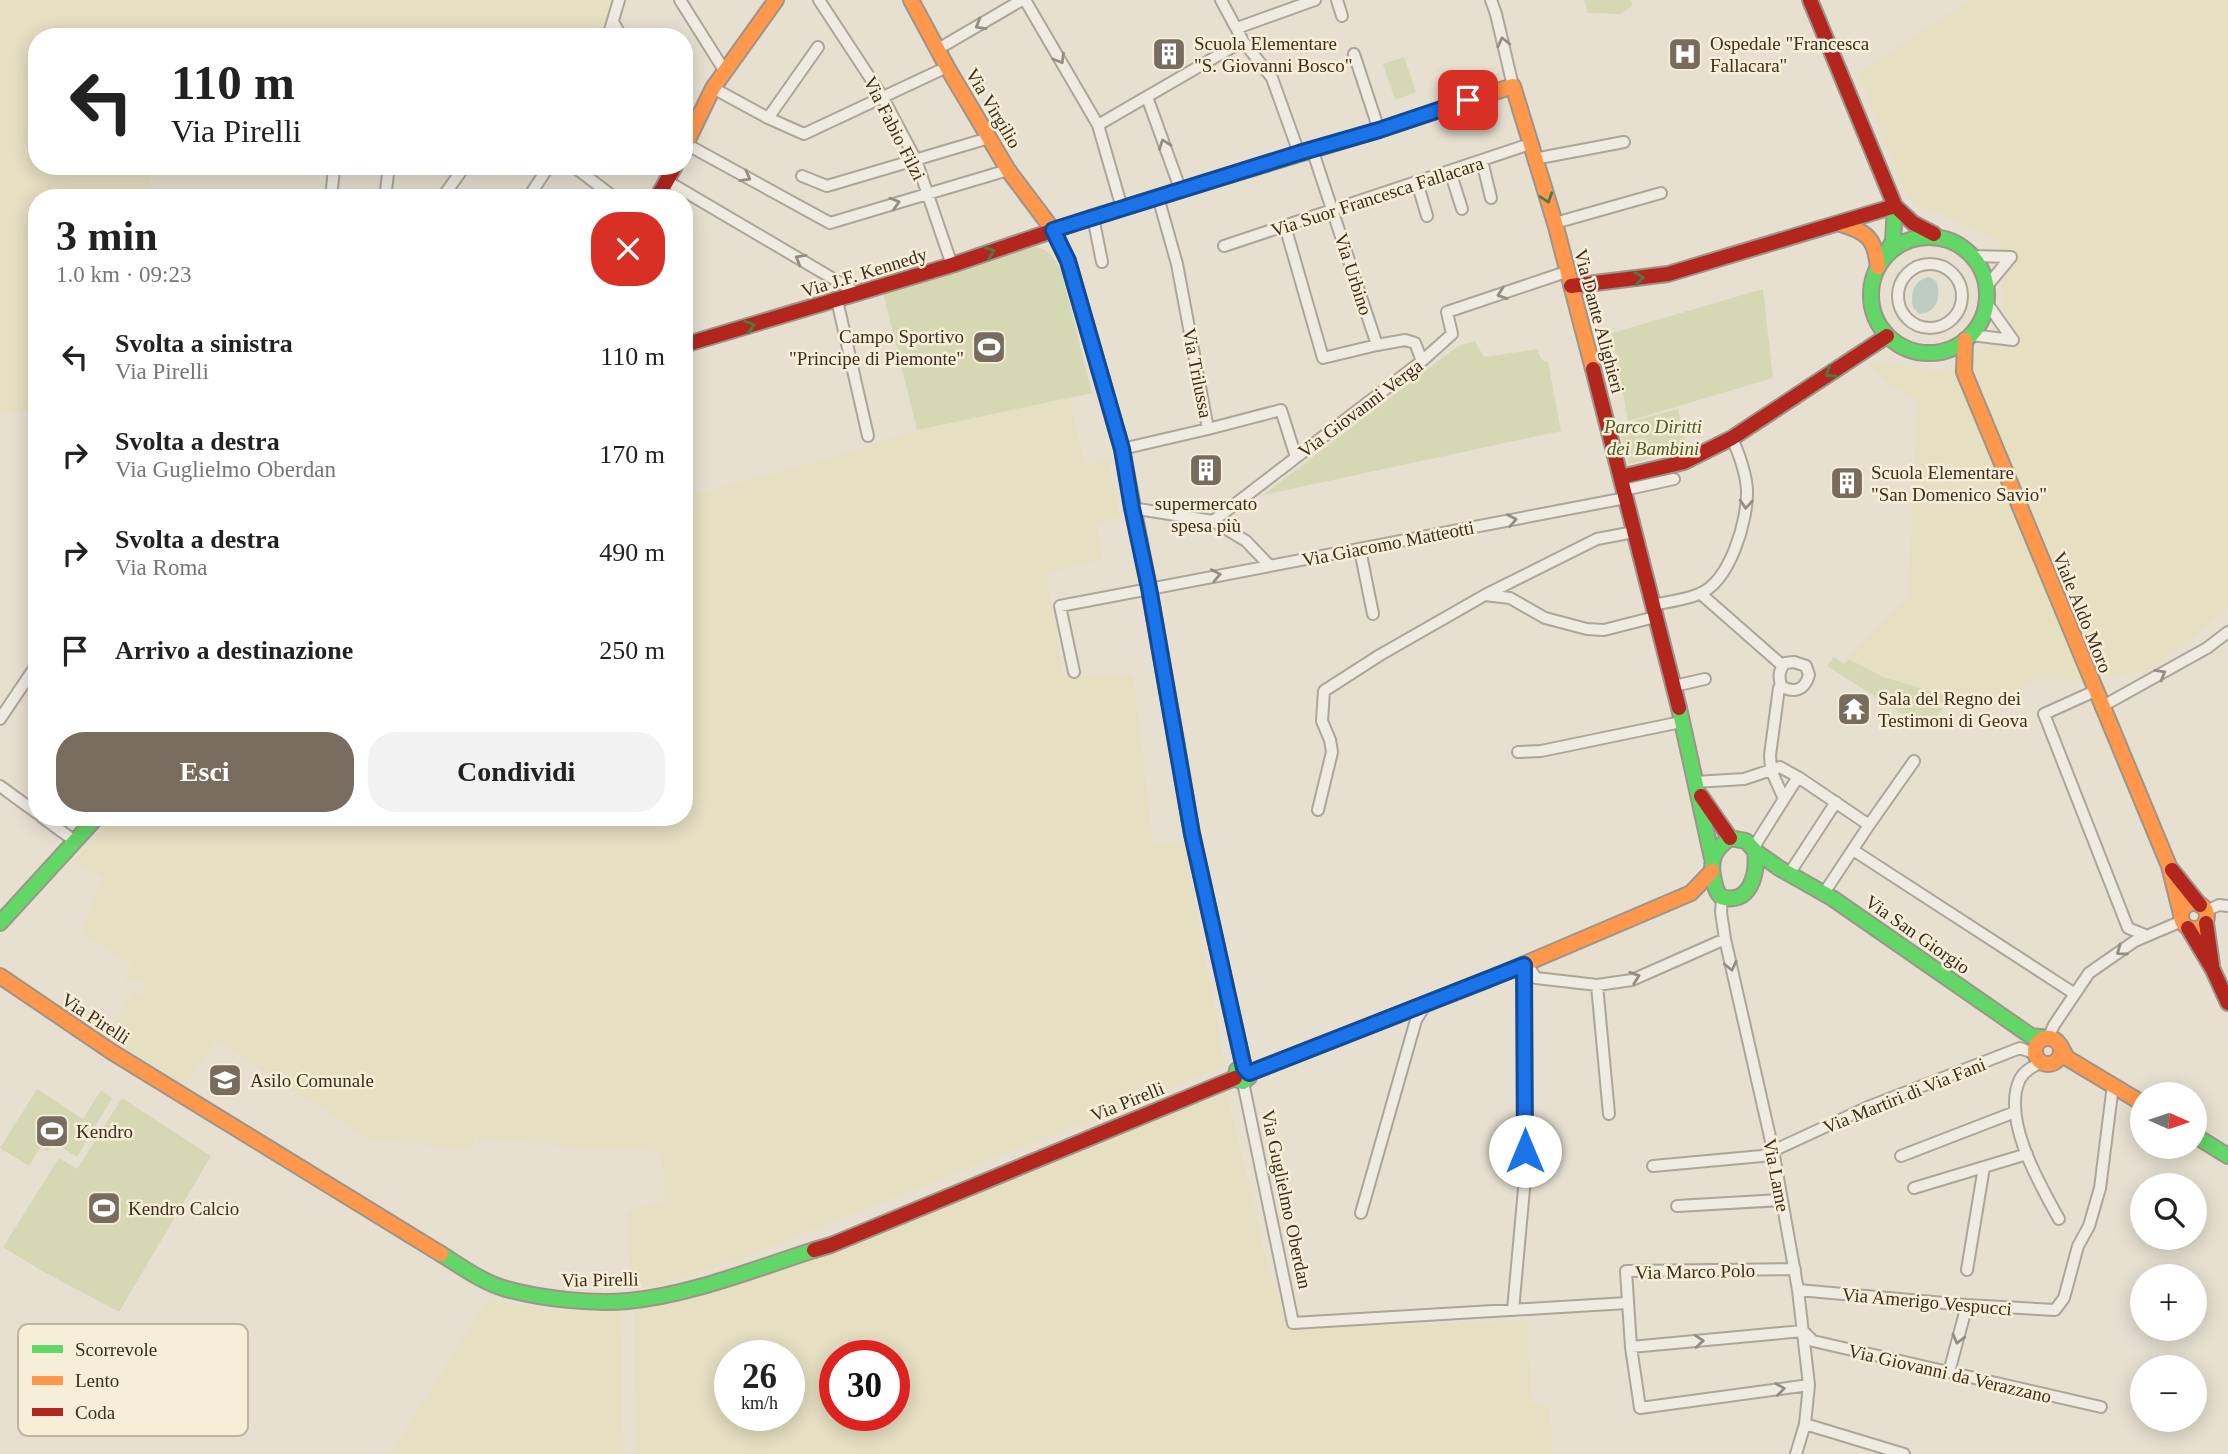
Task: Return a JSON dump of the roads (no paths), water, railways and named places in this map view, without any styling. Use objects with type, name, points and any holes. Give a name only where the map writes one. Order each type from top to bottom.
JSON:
[{"type":"street","points":[[611,28],[620,0]]},
{"type":"street","points":[[680,0],[724,70]]},
{"type":"street","points":[[693,128],[724,70],[775,0]]},
{"type":"street","name":"Via Fabio Filzi","points":[[819,0],[882,96],[916,160],[952,265]]},
{"type":"street","name":"Via Virgilio","points":[[911,0],[1008,170],[1053,230]]},
{"type":"street","points":[[938,49],[1024,0],[1098,125],[1122,208]]},
{"type":"street","name":"Via Urbino","points":[[1221,0],[1243,41],[1272,78],[1306,151],[1332,209],[1377,345]]},
{"type":"street","points":[[1237,29],[1315,0]]},
{"type":"street","points":[[1337,0],[1342,16]]},
{"type":"street","name":"Via Dante Alighieri","points":[[1491,0],[1513,86],[1555,223],[1624,488],[1674,686],[1712,864]]},
{"type":"street","points":[[1810,0],[1895,206],[1906,220],[1915,226],[1960,245],[1972,256],[1984,275],[1986,295],[1979,325],[1968,338],[1954,348],[1940,352],[1919,352],[1902,346],[1887,336],[1877,321],[1871,303],[1872,284],[1893,241],[1895,206]]},
{"type":"street","points":[[613,22],[617,28]]},
{"type":"street","points":[[1098,125],[1243,41]]},
{"type":"street","points":[[768,118],[818,47]]},
{"type":"street","points":[[1354,54],[1379,130]]},
{"type":"street","points":[[713,88],[804,134],[947,67]]},
{"type":"street","name":"Via J.F. Kennedy","points":[[693,342],[952,265],[1093,217],[1379,130],[1513,86]]},
{"type":"street","points":[[1147,97],[1181,191]]},
{"type":"street","points":[[802,176],[827,187],[989,138]]},
{"type":"street","points":[[1534,159],[1624,142]]},
{"type":"street","name":"Via Suor Francesca Fallacara","points":[[1224,246],[1530,144]]},
{"type":"street","points":[[693,148],[830,223],[1008,170]]},
{"type":"street","points":[[1482,161],[1491,198]]},
{"type":"street","points":[[1450,172],[1462,209]]},
{"type":"street","points":[[585,175],[603,189]]},
{"type":"street","points":[[662,189],[670,175]]},
{"type":"street","points":[[667,181],[681,189]]},
{"type":"street","points":[[1417,182],[1427,216]]},
{"type":"street","points":[[1555,223],[1661,193]]},
{"type":"street","points":[[693,196],[859,294]]},
{"type":"street","name":"Via Trilussa","points":[[1158,197],[1177,264],[1208,429],[1282,410],[1296,457]]},
{"type":"street","points":[[1569,279],[1668,274],[1895,206]]},
{"type":"street","points":[[1093,217],[1102,262]]},
{"type":"street","points":[[1839,223],[1865,232],[1875,243],[1881,262]]},
{"type":"street","points":[[1285,226],[1323,358],[1405,340],[1415,343],[1422,361]]},
{"type":"street","name":"Via Guglielmo Oberdan","points":[[1053,230],[1068,261],[1122,449],[1192,834],[1293,1323]]},
{"type":"street","points":[[1881,262],[1897,246],[1911,239],[1927,236],[1942,238]]},
{"type":"street","points":[[1972,256],[2011,257],[1986,295]]},
{"type":"street","points":[[1932,264],[1944,268],[1954,275],[1960,286],[1962,298],[1959,311],[1940,327],[1916,325],[1906,318],[1900,307],[1898,295],[1901,282],[1909,272],[1920,266],[1932,264]]},
{"type":"street","name":"Via Giovanni Verga","points":[[1213,521],[1422,361],[1452,334],[1447,312],[1569,279]]},
{"type":"street","points":[[1968,338],[2013,340],[1986,295]]},
{"type":"street","points":[[838,300],[868,436]]},
{"type":"street","points":[[1624,488],[1732,438],[1887,336]]},
{"type":"street","name":"Viale Aldo Moro","points":[[1964,372],[1968,338]]},
{"type":"street","name":"Viale Aldo Moro","points":[[1940,352],[1964,372],[2169,866],[2184,921],[2213,970],[2228,1003]]},
{"type":"street","points":[[1122,449],[1208,429]]},
{"type":"street","points":[[1485,595],[1510,598],[1545,618],[1587,629],[1604,630],[1701,594],[1716,582],[1730,560],[1745,514],[1747,488],[1742,462],[1732,438]]},
{"type":"street","name":"Via Giacomo Matteotti","points":[[1073,672],[1060,606],[1360,550],[1624,488],[1674,479]]},
{"type":"street","points":[[1132,508],[1213,521],[1246,541],[1269,565]]},
{"type":"street","points":[[1318,810],[1332,751],[1322,721],[1324,691],[1380,654],[1485,595],[1597,539],[1634,532]]},
{"type":"street","points":[[1360,550],[1373,614]]},
{"type":"street","points":[[1701,594],[1783,666]]},
{"type":"street","points":[[2101,707],[2207,648],[2228,632]]},
{"type":"street","points":[[1790,662],[1802,664],[1808,670],[1807,681],[1800,689],[1789,691],[1782,686],[1779,677],[1783,666],[1790,662]]},
{"type":"street","points":[[0,719],[28,677]]},
{"type":"street","points":[[1674,686],[1705,679]]},
{"type":"street","points":[[1782,686],[1779,688],[1775,710],[1770,755],[1772,770],[1784,799]]},
{"type":"street","points":[[2095,691],[2044,715],[2129,928],[2145,935]]},
{"type":"street","points":[[1518,752],[1541,751],[1681,722]]},
{"type":"street","points":[[1824,893],[1914,761]]},
{"type":"street","points":[[1730,838],[1696,786],[1744,779],[1780,767],[1869,825]]},
{"type":"street","points":[[1755,852],[1746,841],[1730,838],[1716,848],[1712,864],[1720,896],[1732,899],[1742,895],[1754,879],[1757,842],[1798,777]]},
{"type":"street","points":[[0,786],[28,806]]},
{"type":"street","points":[[1754,879],[1784,871],[1836,802]]},
{"type":"street","points":[[54,826],[76,842]]},
{"type":"street","points":[[2,923],[89,826]]},
{"type":"street","points":[[1853,850],[2076,994]]},
{"type":"street","name":"Via San Giorgio","points":[[1755,852],[1824,893],[2039,1053]]},
{"type":"street","name":"Via Pirelli","points":[[1691,893],[1712,864]]},
{"type":"street","name":"Viale Aldo Moro","points":[[2169,866],[2204,913],[2213,970]]},
{"type":"street","name":"Via Pirelli","points":[[0,976],[6,984],[112,1052],[481,1279],[506,1289],[565,1300],[628,1301],[685,1290],[831,1245],[1243,1075],[1525,965],[1691,893],[1720,896]]},
{"type":"street","name":"Via Lame","points":[[1720,896],[1725,939],[1773,1150],[1798,1290],[1808,1385],[1805,1424],[1796,1454]]},
{"type":"street","points":[[2184,921],[2188,905],[2204,913]]},
{"type":"street","points":[[2184,921],[2196,929],[2204,913],[2219,905],[2228,906]]},
{"type":"street","points":[[2058,1047],[2076,994],[2089,973],[2145,935],[2184,921]]},
{"type":"street","points":[[1525,965],[1536,978],[1597,985],[1632,980],[1725,939]]},
{"type":"street","points":[[1513,1310],[1525,1178],[1525,965]]},
{"type":"street","points":[[1597,985],[1609,1114]]},
{"type":"street","points":[[1361,1213],[1416,1020],[1426,1004]]},
{"type":"street","points":[[2058,1047],[2039,1053],[2021,1078],[2015,1099],[2015,1112],[2037,1179],[2059,1219]]},
{"type":"street","points":[[2039,1053],[2058,1047]]},
{"type":"street","points":[[2058,1047],[2130,1096]]},
{"type":"street","name":"Via Martiri di Via Fani","points":[[1653,1166],[1762,1156],[1868,1107],[2020,1048],[2039,1053]]},
{"type":"street","name":"Via Amerigo Vespucci","points":[[1798,1290],[2055,1310],[2064,1298],[2078,1246],[2089,1226],[2100,1188],[2113,1086]]},
{"type":"street","points":[[1901,1156],[2015,1112]]},
{"type":"street","points":[[2207,1143],[2228,1156]]},
{"type":"street","points":[[1914,1188],[2027,1154]]},
{"type":"street","points":[[1967,1270],[1984,1167]]},
{"type":"street","points":[[1677,1206],[1782,1200]]},
{"type":"street","name":"Via Marco Polo","points":[[1795,1269],[1626,1271],[1631,1347],[1640,1408],[1808,1385]]},
{"type":"street","name":"Via Marco Polo","points":[[1293,1323],[1628,1303]]},
{"type":"street","points":[[1949,1372],[1967,1305]]},
{"type":"street","points":[[1631,1347],[1803,1331]]},
{"type":"street","name":"Via Giovanni da Verazzano","points":[[1803,1331],[1813,1341],[2101,1408]]},
{"type":"street","points":[[1805,1424],[1904,1454]]},
{"type":"place","name":"Scuola Elementare \"S. Giovanni Bosco\"","points":[[1169,54]]},
{"type":"place","name":"Ospedale \"Francesca Fallacara\"","points":[[1685,54]]},
{"type":"place","name":"Campo Sportivo \"Principe di Piemonte\"","points":[[989,347]]},
{"type":"place","name":"supermercato spesa più","points":[[1206,470]]},
{"type":"place","name":"Scuola Elementare \"San Domenico Savio\"","points":[[1847,483]]},
{"type":"place","name":"Sala del Regno dei Testimoni di Geova","points":[[1854,709]]},
{"type":"place","name":"Asilo Comunale","points":[[225,1080]]},
{"type":"place","name":"Kendro","points":[[52,1131]]},
{"type":"place","name":"Kendro Calcio","points":[[104,1208]]},
{"type":"park label","name":"Parco Diritti dei Bambini","points":[[1653,437]]}]
